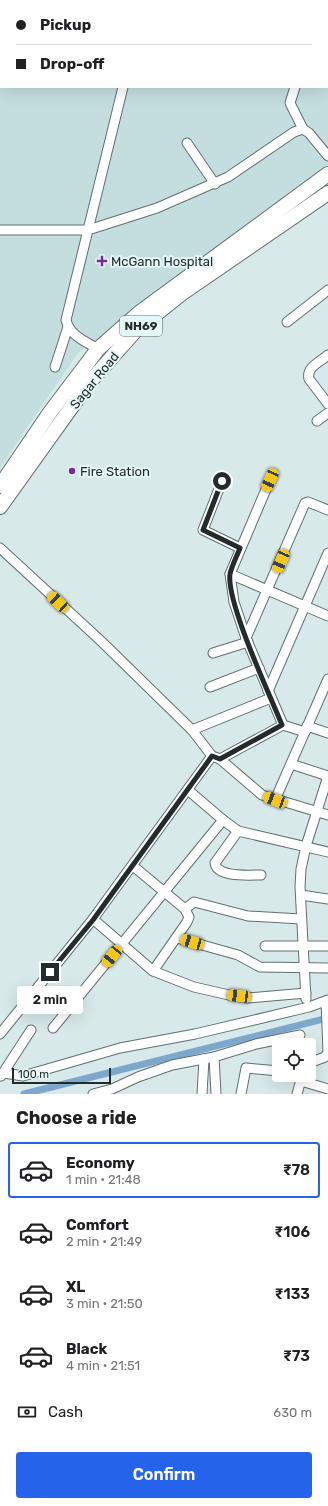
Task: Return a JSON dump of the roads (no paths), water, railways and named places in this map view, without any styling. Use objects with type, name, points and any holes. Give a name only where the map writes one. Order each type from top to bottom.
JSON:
[{"type":"highway","name":"Sagar Road","points":[[0,486],[50,411],[98,350],[139,313],[328,174]]},
{"type":"highway","name":"Sagar Road","points":[[0,507],[88,384],[136,330],[186,290],[328,193]]},
{"type":"street","points":[[98,350],[74,334],[68,328],[66,320],[123,88]]},
{"type":"street","points":[[295,88],[290,103],[303,129],[310,132],[328,156]]},
{"type":"street","points":[[0,230],[88,230],[157,208],[215,184],[228,177],[294,132],[303,129]]},
{"type":"street","points":[[187,143],[215,184]]},
{"type":"street","points":[[287,322],[328,290]]},
{"type":"street","points":[[55,367],[68,328]]},
{"type":"street","points":[[328,355],[309,370],[308,374],[309,379],[328,404]]},
{"type":"street","points":[[317,421],[328,413]]},
{"type":"street","points":[[270,480],[230,574],[234,602],[247,640],[282,725]]},
{"type":"street","points":[[222,481],[203,530],[240,548]]},
{"type":"street","points":[[213,653],[247,640],[306,503],[308,502],[328,510]]},
{"type":"street","points":[[0,548],[101,641],[192,730],[216,758],[262,795],[328,815]]},
{"type":"street","points":[[192,730],[270,694],[304,606],[328,553]]},
{"type":"street","points":[[230,574],[328,616]]},
{"type":"street","points":[[210,687],[259,668]]},
{"type":"street","points":[[275,800],[306,729],[325,694],[328,679]]},
{"type":"street","points":[[0,1034],[93,920],[188,790],[216,758],[282,725],[328,733]]},
{"type":"street","points":[[291,764],[328,776],[306,846],[301,869],[304,966],[307,1006]]},
{"type":"street","points":[[188,790],[238,831],[328,852]]},
{"type":"street","points":[[53,1028],[223,820]]},
{"type":"street","points":[[238,831],[215,863],[216,868],[232,875],[261,875]]},
{"type":"street","points":[[133,866],[185,909],[189,917],[177,938],[154,971]]},
{"type":"street","points":[[301,895],[328,899]]},
{"type":"street","points":[[185,909],[191,902],[194,902],[248,916],[302,919]]},
{"type":"street","points":[[93,920],[154,971],[194,987],[248,998],[306,993]]},
{"type":"street","points":[[177,938],[238,955],[260,967],[304,966],[328,968]]},
{"type":"street","points":[[265,946],[328,946]]},
{"type":"street","points":[[2,1075],[23,1076],[120,1048],[195,1034],[307,1006],[326,1003],[328,1045],[327,1056],[316,1060]]},
{"type":"street","points":[[2,1075],[31,1030]]},
{"type":"street","points":[[93,1094],[112,1089],[138,1077],[172,1065],[214,1057],[256,1044],[300,1035]]},
{"type":"street","points":[[214,1057],[216,1094]]},
{"type":"street","points":[[202,1094],[204,1059]]},
{"type":"street","points":[[241,1094],[244,1071],[246,1068],[272,1070]]},
{"type":"street","points":[[297,1094],[301,1082]]},
{"type":"street","points":[[311,1082],[328,1089]]},
{"type":"waterway","points":[[24,1094],[328,1018]]},
{"type":"place","name":"McGann Hospital","points":[[102,261]]},
{"type":"place","name":"Fire Station","points":[[72,471]]}]
